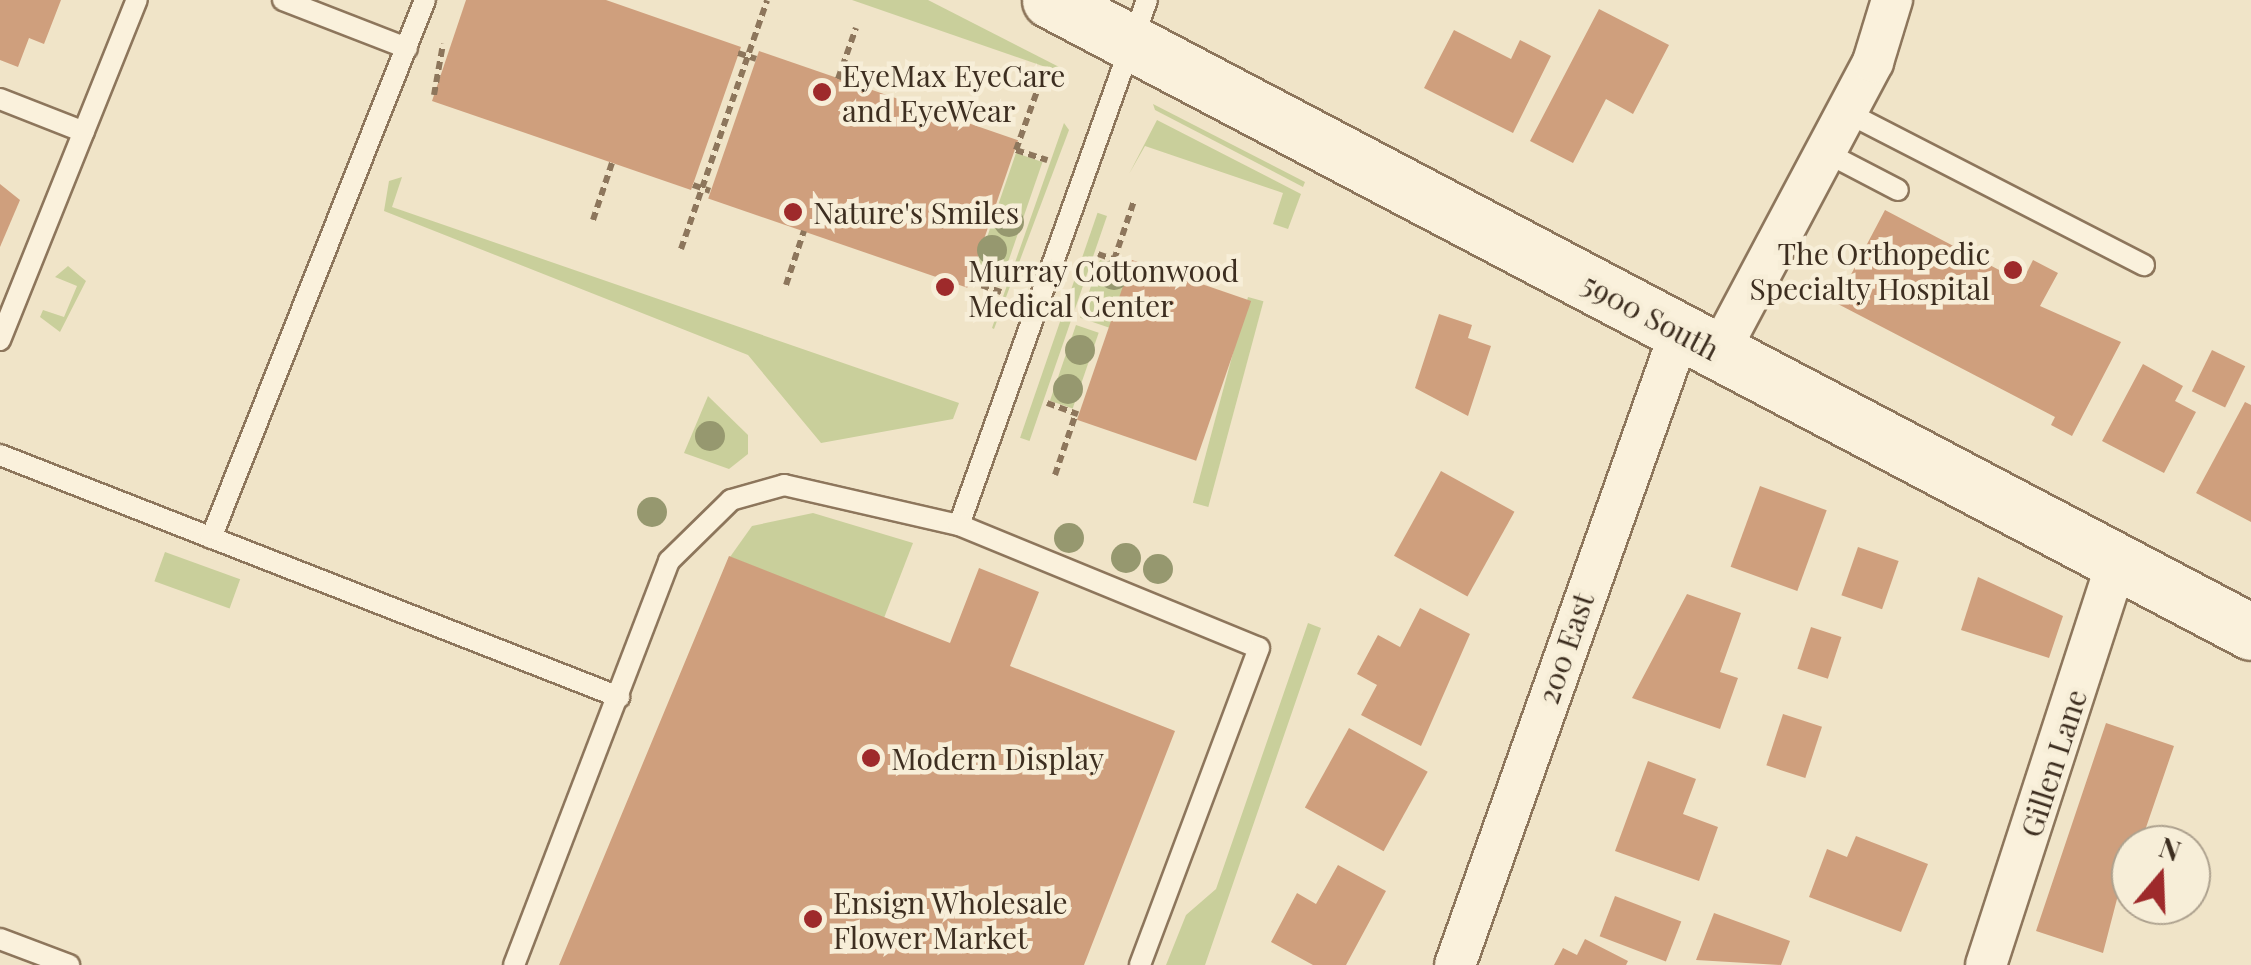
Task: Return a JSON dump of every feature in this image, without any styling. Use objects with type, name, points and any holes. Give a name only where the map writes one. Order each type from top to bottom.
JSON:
[{"type":"main road","name":"5900 South","points":[[1050,0],[1139,21],[1700,342],[2251,632]]},
{"type":"street","name":"200 East","points":[[1455,965],[1700,342],[1825,152],[1896,1]]},
{"type":"street","name":"Gillen Lane","points":[[1986,965],[2117,560]]},
{"type":"lane","points":[[0,340],[137,0]]},
{"type":"lane","points":[[284,0],[408,48]]},
{"type":"lane","points":[[212,538],[425,0]]},
{"type":"lane","points":[[959,524],[1139,21]]},
{"type":"lane","points":[[0,99],[84,132]]},
{"type":"lane","points":[[1846,112],[2144,265]]},
{"type":"lane","points":[[1825,152],[1898,190]]},
{"type":"lane","points":[[0,455],[619,697]]},
{"type":"lane","points":[[514,965],[669,561],[731,500],[784,486],[959,524],[1259,648],[1140,965]]},
{"type":"lane","points":[[0,938],[69,965]]},
{"type":"path","points":[[681,249],[697,187],[752,58],[766,0]]},
{"type":"path","points":[[838,79],[856,28]]},
{"type":"path","points":[[738,53],[752,58]]},
{"type":"path","points":[[434,96],[436,84]]},
{"type":"path","points":[[1037,91],[1016,150],[1047,160]]},
{"type":"path","points":[[593,220],[612,163]]},
{"type":"path","points":[[697,187],[710,191]]},
{"type":"path","points":[[1114,260],[1134,201]]},
{"type":"path","points":[[786,285],[804,230]]},
{"type":"path","points":[[1098,254],[1130,265]]},
{"type":"path","points":[[969,280],[1001,292]]},
{"type":"path","points":[[1046,403],[1078,414],[1055,474]]},
{"type":"green space","points":[[852,0],[928,0],[1065,70],[1060,72]]},
{"type":"green space","points":[[1153,104],[1305,182],[1303,187],[1155,110]]},
{"type":"green space","points":[[1157,120],[1301,194],[1288,229],[1273,224],[1283,193],[1145,146],[1129,174]]},
{"type":"green space","points":[[1064,123],[1069,130],[994,329],[992,328]]},
{"type":"green space","points":[[1016,153],[1042,162],[999,287],[973,278]]},
{"type":"green space","points":[[402,177],[392,207],[959,403],[953,419],[821,443],[748,355],[384,211],[389,181]]},
{"type":"green space","points":[[1098,213],[1107,216],[1030,441],[1020,438]]},
{"type":"green space","points":[[1100,260],[1129,270],[1109,328],[1080,318]]},
{"type":"green space","points":[[68,266],[86,281],[60,332],[40,317],[43,310],[64,317],[77,286],[55,277]]},
{"type":"green space","points":[[1248,297],[1263,301],[1208,507],[1193,503]]},
{"type":"green space","points":[[1076,325],[1099,333],[1073,408],[1050,401]]},
{"type":"green space","points":[[708,396],[748,435],[748,454],[729,469],[684,453]]},
{"type":"green space","points":[[813,513],[913,543],[884,618],[730,557],[752,526]]},
{"type":"green space","points":[[165,552],[240,579],[230,608],[154,581]]},
{"type":"green space","points":[[1308,623],[1321,628],[1205,965],[1166,965],[1186,915],[1216,889]]},
{"type":"building","points":[[0,0],[61,0],[44,44],[29,38],[18,67],[0,60]]},
{"type":"building","points":[[466,0],[606,0],[741,47],[691,190],[432,101]]},
{"type":"building","points":[[1599,9],[1669,45],[1633,114],[1606,99],[1573,163],[1530,141]]},
{"type":"building","points":[[1454,30],[1511,59],[1520,40],[1551,56],[1513,133],[1424,88]]},
{"type":"building","points":[[759,51],[1018,140],[967,288],[708,199]]},
{"type":"building","points":[[0,184],[20,200],[0,247]]},
{"type":"building","points":[[1885,210],[2022,282],[2033,260],[2058,273],[2040,306],[2121,342],[2072,436],[2051,425],[2055,417],[1836,303]]},
{"type":"building","points":[[1132,260],[1251,301],[1196,461],[1077,420]]},
{"type":"building","points":[[1439,314],[1472,325],[1468,338],[1491,346],[1468,416],[1415,388]]},
{"type":"building","points":[[2212,350],[2245,366],[2225,408],[2192,391]]},
{"type":"building","points":[[2143,364],[2183,386],[2175,401],[2196,412],[2164,473],[2102,441]]},
{"type":"building","points":[[2245,402],[2251,405],[2251,522],[2196,493]]},
{"type":"building","points":[[1441,471],[1514,512],[1467,597],[1394,556]]},
{"type":"building","points":[[1760,486],[1827,510],[1797,591],[1731,567]]},
{"type":"building","points":[[1858,547],[1899,561],[1882,609],[1841,595]]},
{"type":"building","points":[[729,556],[950,643],[979,568],[1039,592],[1010,666],[1175,731],[1084,965],[559,965]]},
{"type":"building","points":[[1978,577],[2063,616],[2049,658],[1961,630]]},
{"type":"building","points":[[1687,594],[1741,613],[1720,672],[1738,678],[1720,729],[1632,698]]},
{"type":"building","points":[[1420,608],[1470,634],[1421,746],[1361,715],[1377,685],[1357,674],[1378,635],[1400,647]]},
{"type":"building","points":[[1811,627],[1841,637],[1828,679],[1797,669]]},
{"type":"building","points":[[1783,714],[1822,727],[1805,778],[1766,765]]},
{"type":"building","points":[[2106,723],[2174,746],[2147,825],[2111,825],[2111,922],[2103,953],[2036,931]]},
{"type":"building","points":[[1349,728],[1428,772],[1384,851],[1305,808]]},
{"type":"building","points":[[1648,761],[1696,779],[1683,814],[1718,827],[1699,881],[1615,851]]},
{"type":"building","points":[[1856,836],[1928,864],[1901,932],[1809,897],[1827,849],[1847,857]]},
{"type":"building","points":[[1338,865],[1386,891],[1346,965],[1313,965],[1271,942],[1297,893],[1316,904]]},
{"type":"building","points":[[1615,896],[1681,921],[1666,962],[1600,936]]},
{"type":"building","points":[[1714,913],[1790,941],[1781,965],[1696,960]]},
{"type":"building","points":[[1585,939],[1628,961],[1626,965],[1554,965],[1563,948],[1577,955]]},
{"type":"place","name":"EyeMax EyeCare and EyeWear","points":[[822,92]]},
{"type":"place","name":"Nature's Smiles","points":[[793,212]]},
{"type":"place","name":"The Orthopedic Specialty Hospital","points":[[2013,270]]},
{"type":"place","name":"Murray Cottonwood Medical Center","points":[[945,287]]},
{"type":"place","name":"Modern Display","points":[[871,758]]},
{"type":"place","name":"Ensign Wholesale Flower Market","points":[[813,919]]}]
